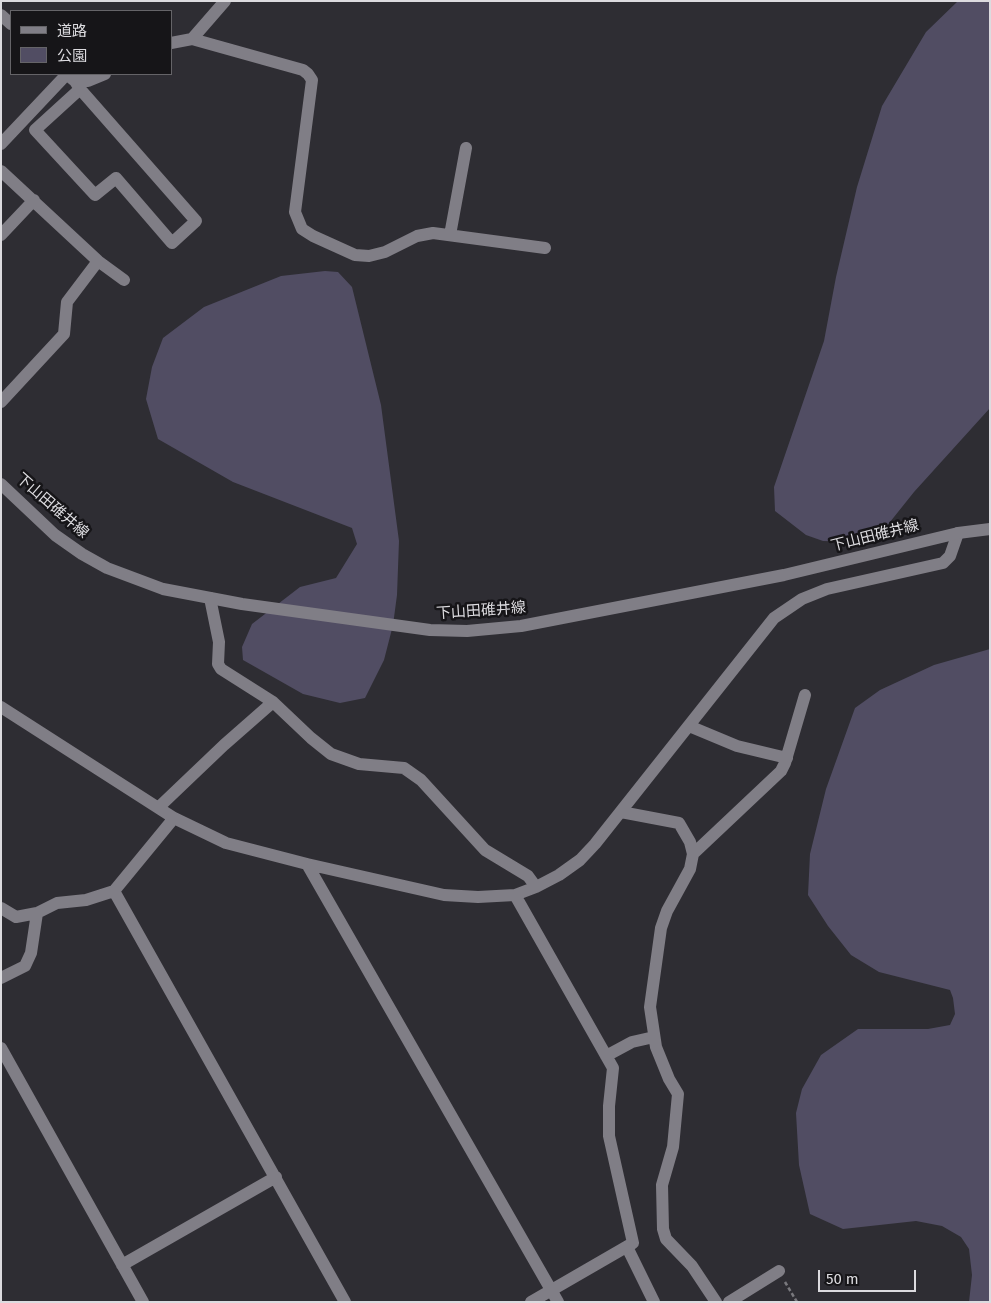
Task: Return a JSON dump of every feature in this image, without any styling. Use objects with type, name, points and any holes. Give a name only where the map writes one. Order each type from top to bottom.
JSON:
[{"type":"street","points":[[192,39],[225,1]]},
{"type":"street","points":[[172,43],[192,39],[303,70],[312,80],[295,212],[302,229],[355,254],[369,256],[384,252],[417,236],[433,233],[545,248]]},
{"type":"street","points":[[1,144],[72,79],[88,81],[103,75]]},
{"type":"street","points":[[72,79],[196,221],[172,243],[116,178],[94,196],[35,130],[72,79]]},
{"type":"street","points":[[450,234],[466,148]]},
{"type":"street","points":[[1,171],[98,261],[124,280]]},
{"type":"street","points":[[1,235],[34,200]]},
{"type":"street","points":[[1,402],[64,334],[67,302],[98,261]]},
{"type":"street","name":"下山田碓井線","points":[[1,484],[55,535],[107,568],[163,590],[369,623],[430,630],[467,631],[521,626],[784,575],[958,533],[990,529]]},
{"type":"street","points":[[1,707],[174,818],[226,843],[306,864],[444,895],[478,897],[514,895],[536,887],[580,860],[622,812],[774,618],[802,599],[827,589],[943,563],[950,556],[958,533]]},
{"type":"street","points":[[210,598],[219,642],[218,664],[221,669],[274,702],[330,754],[359,764],[404,768],[410,772],[421,780],[484,850],[528,876],[536,887]]},
{"type":"street","points":[[693,854],[781,771],[787,758],[805,695]]},
{"type":"street","points":[[159,807],[217,751],[274,702]]},
{"type":"street","points":[[689,726],[737,746],[787,758]]},
{"type":"street","points":[[622,812],[679,823],[690,842],[693,854],[690,869],[667,911],[662,928],[650,1007],[654,1037],[670,1079],[678,1094],[673,1148],[662,1185],[663,1229],[666,1239],[692,1266],[716,1302]]},
{"type":"street","points":[[1,908],[16,917],[37,913],[57,903],[86,900],[114,891],[174,818]]},
{"type":"street","points":[[306,864],[558,1302]]},
{"type":"street","points":[[114,891],[276,1176],[345,1302]]},
{"type":"street","points":[[514,895],[613,1068],[609,1106],[609,1136],[633,1244],[531,1302]]},
{"type":"street","points":[[1,978],[25,966],[31,953],[37,913]]},
{"type":"street","points":[[606,1056],[632,1042],[654,1037]]},
{"type":"street","points":[[1,1048],[143,1302]]},
{"type":"street","points":[[122,1265],[276,1176]]},
{"type":"street","points":[[627,1247],[654,1302]]},
{"type":"street","points":[[729,1302],[779,1272]]},
{"type":"path","points":[[779,1272],[797,1302]]},
{"type":"green space","points":[[958,1],[990,1],[990,408],[914,492],[886,527],[858,542],[823,541],[806,535],[775,511],[774,487],[824,341],[836,277],[857,187],[882,106],[926,32]]},
{"type":"green space","points":[[325,271],[338,272],[352,287],[381,405],[399,541],[397,595],[393,625],[384,660],[365,698],[340,703],[303,694],[243,660],[242,647],[252,624],[300,587],[336,578],[357,544],[352,528],[233,482],[158,439],[146,399],[152,367],[163,338],[204,307],[281,276]]},
{"type":"green space","points":[[990,649],[990,1302],[969,1302],[972,1275],[969,1249],[961,1237],[942,1226],[916,1221],[843,1229],[810,1214],[799,1165],[796,1113],[802,1089],[821,1055],[858,1029],[928,1029],[950,1025],[955,1014],[950,990],[879,972],[851,955],[828,926],[808,895],[810,854],[826,789],[855,708],[880,690],[934,665]]}]
